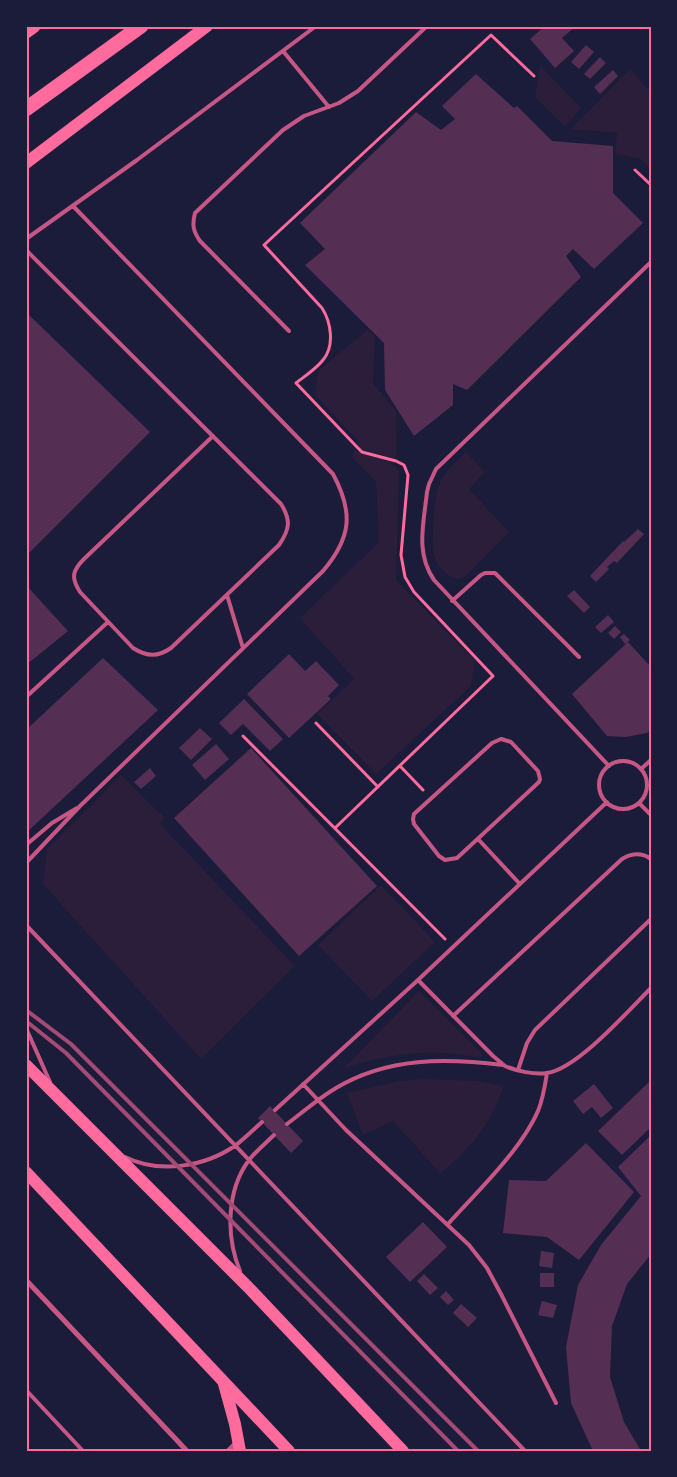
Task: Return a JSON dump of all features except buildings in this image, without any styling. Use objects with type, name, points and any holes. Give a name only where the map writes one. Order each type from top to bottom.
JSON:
[{"type":"highway","points":[[26,31],[33,26]]},
{"type":"highway","points":[[26,109],[142,26]]},
{"type":"main road","points":[[26,163],[207,26]]},
{"type":"main road","points":[[26,1065],[248,1287],[403,1451]]},
{"type":"main road","points":[[26,1172],[290,1451]]},
{"type":"main road","points":[[222,1380],[230,1401],[239,1446]]},
{"type":"street","points":[[26,1280],[187,1451]]},
{"type":"street","points":[[228,1451],[239,1446]]},
{"type":"lane","points":[[26,239],[138,160],[316,26]]},
{"type":"lane","points":[[289,331],[200,241],[194,233],[195,213],[283,130],[304,116],[339,103],[358,91],[427,26]]},
{"type":"lane","points":[[283,51],[329,106]]},
{"type":"lane","points":[[26,863],[80,806],[323,571],[337,555],[346,529],[347,514],[343,493],[333,474],[73,206]]},
{"type":"lane","points":[[26,250],[213,436],[281,504],[288,514],[287,530],[279,545],[227,595],[163,654],[153,656],[142,654],[133,648],[108,622],[75,584],[74,575],[77,566],[213,436]]},
{"type":"lane","points":[[609,766],[452,601],[428,572],[421,542],[427,492],[436,470],[651,262]]},
{"type":"lane","points":[[452,601],[481,575],[495,573],[579,658]]},
{"type":"lane","points":[[227,595],[243,648]]},
{"type":"lane","points":[[26,697],[108,622]]},
{"type":"lane","points":[[501,739],[511,742],[538,771],[540,779],[536,786],[457,858],[444,860],[414,824],[412,819],[417,809],[430,798],[492,743],[501,739]]},
{"type":"lane","points":[[641,769],[651,760]]},
{"type":"lane","points":[[626,761],[641,769],[646,777],[647,787],[645,796],[639,803],[629,809],[617,808],[607,802],[601,794],[599,783],[602,774],[609,766],[617,762],[626,761]]},
{"type":"lane","points":[[274,1110],[418,980],[607,802]]},
{"type":"lane","points":[[639,803],[651,815]]},
{"type":"lane","points":[[26,845],[52,823],[80,806]]},
{"type":"lane","points":[[478,839],[519,883]]},
{"type":"lane","points":[[453,1016],[622,859],[633,854],[646,855],[651,859]]},
{"type":"lane","points":[[518,1070],[527,1044],[535,1030],[651,919]]},
{"type":"lane","points":[[26,925],[525,1451]]},
{"type":"lane","points":[[418,980],[505,1066]]},
{"type":"lane","points":[[287,1124],[335,1088],[358,1076],[391,1066],[430,1060],[465,1061],[505,1066],[532,1073],[547,1073],[573,1062],[651,988]]},
{"type":"lane","points":[[26,1028],[56,1096]]},
{"type":"lane","points":[[448,1224],[514,1149],[529,1128],[539,1110],[547,1073]]},
{"type":"lane","points":[[303,1084],[366,1150],[469,1245],[487,1268],[556,1403]]},
{"type":"lane","points":[[112,1150],[128,1159],[147,1164],[184,1166],[220,1155],[236,1145],[262,1122]]},
{"type":"lane","points":[[248,1287],[239,1270],[233,1252],[230,1232],[234,1195],[240,1177],[249,1160],[274,1134]]},
{"type":"lane","points":[[26,1390],[83,1451]]},
{"type":"path","points":[[335,828],[493,676],[414,592],[405,577],[402,555],[408,475],[404,465],[362,452],[296,383],[324,360],[330,346],[329,327],[322,308],[264,246],[491,35],[534,76]]},
{"type":"path","points":[[635,170],[651,185]]},
{"type":"path","points":[[316,723],[378,787]]},
{"type":"path","points":[[243,736],[452,947]]},
{"type":"path","points":[[400,766],[430,798]]},
{"type":"shaded area","points":[[540,65],[581,108],[565,127],[535,97]]},
{"type":"shaded area","points":[[630,69],[651,92],[651,170],[641,159],[615,154],[617,133],[571,129]]},
{"type":"shaded area","points":[[367,330],[375,336],[373,383],[396,411],[397,454],[394,458],[361,449],[357,440],[315,395],[318,371]]},
{"type":"shaded area","points":[[354,450],[385,461],[396,467],[399,471],[396,580],[475,661],[471,686],[376,774],[317,714],[354,679],[300,618],[379,542],[376,482],[352,457]]},
{"type":"shaded area","points":[[466,452],[485,472],[469,489],[509,532],[467,575],[457,579],[452,578],[445,572],[436,561],[433,544],[433,522],[437,491],[441,480]]},
{"type":"shaded area","points":[[121,775],[165,818],[160,824],[295,966],[201,1059],[43,884],[47,849]]},
{"type":"shaded area","points":[[381,885],[435,942],[372,1001],[318,945]]},
{"type":"shaded area","points":[[419,991],[483,1055],[481,1058],[445,1053],[412,1054],[379,1059],[344,1068]]},
{"type":"shaded area","points":[[425,1079],[478,1081],[504,1086],[493,1112],[479,1135],[462,1155],[440,1173],[393,1121],[363,1135],[347,1093],[399,1081]]},
{"type":"railway","points":[[26,1010],[71,1044],[478,1451]]},
{"type":"railway","points":[[26,1021],[66,1053],[458,1451]]}]
